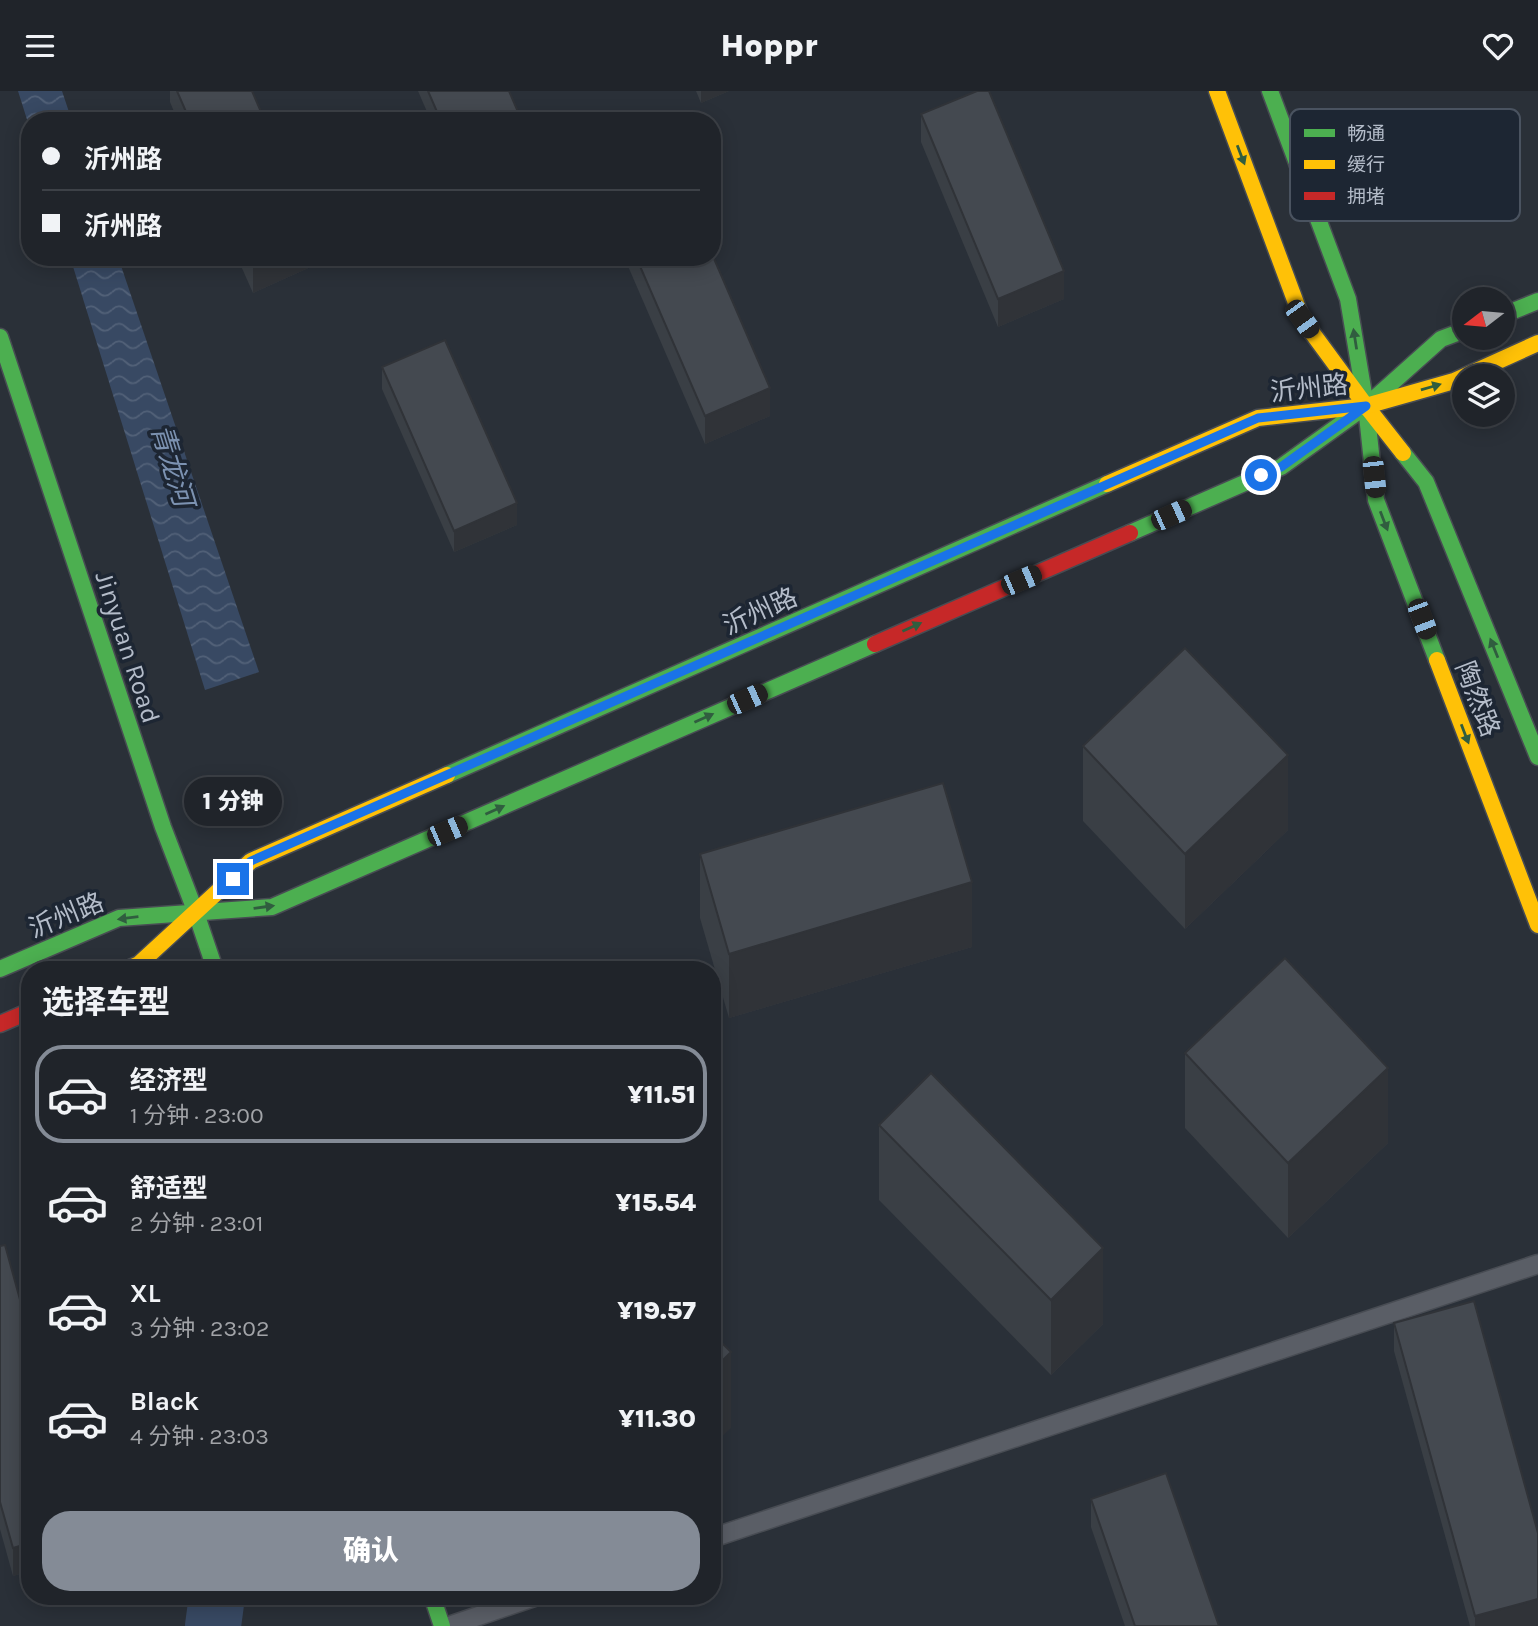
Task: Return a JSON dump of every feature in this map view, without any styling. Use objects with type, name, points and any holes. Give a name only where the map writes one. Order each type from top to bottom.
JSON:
[{"type":"main road","name":"陶然路","points":[[1217,91],[1302,319],[1426,482],[1538,757]]},
{"type":"main road","name":"陶然路","points":[[1270,91],[1290,144]]},
{"type":"main road","name":"陶然路","points":[[1319,221],[1348,297],[1366,406],[1376,500],[1538,925]]},
{"type":"main road","points":[[1516,310],[1538,301]]},
{"type":"main road","name":"沂州路","points":[[0,969],[119,918],[272,907],[1281,467],[1366,406],[1441,339],[1452,335]]},
{"type":"main road","name":"Jinyuan Road","points":[[0,337],[163,827],[212,961]]},
{"type":"main road","name":"沂州路","points":[[142,961],[251,861],[1258,418],[1366,406],[1454,381],[1538,343]]},
{"type":"main road","points":[[0,1024],[21,1015]]},
{"type":"main road","points":[[435,1605],[442,1626]]},
{"type":"lane","points":[[721,1535],[1538,1264]]},
{"type":"lane","points":[[449,1626],[511,1605]]},
{"type":"water","points":[[18,91],[62,91],[69,112],[25,112]]},
{"type":"water","points":[[73,266],[121,266],[259,672],[205,690]]},
{"type":"building","points":[[177,91],[252,91],[261,112],[186,112]]},
{"type":"building","points":[[428,91],[509,91],[518,112],[437,112]]},
{"type":"building","points":[[977,91],[989,91],[1064,271],[998,299],[921,114]]},
{"type":"building","points":[[640,266],[717,266],[770,388],[705,416]]},
{"type":"building","points":[[445,340],[517,503],[454,531],[382,367]]},
{"type":"building","points":[[1185,648],[1288,755],[1185,854],[1083,746]]},
{"type":"building","points":[[943,783],[972,882],[729,954],[700,854]]},
{"type":"building","points":[[1285,958],[1388,1068],[1288,1163],[1185,1053]]},
{"type":"building","points":[[931,1073],[1103,1248],[1051,1300],[879,1125]]},
{"type":"building","points":[[5,1245],[21,1303],[21,1546],[13,1548],[0,1502],[0,1246]]},
{"type":"building","points":[[1474,1301],[1538,1533],[1538,1599],[1475,1616],[1394,1323]]},
{"type":"building","points":[[721,1342],[731,1352],[721,1362]]},
{"type":"building","points":[[1166,1473],[1219,1626],[1135,1626],[1091,1499]]},
{"type":"waterway","name":"青龙河","points":[[213,1626],[216,1605]]},
{"type":"traffic: fast","points":[[1270,91],[1290,144]]},
{"type":"traffic: fast","points":[[1319,221],[1348,299],[1366,406],[1376,500],[1437,660]]},
{"type":"traffic: fast","points":[[1516,310],[1538,301]]},
{"type":"traffic: fast","points":[[1130,533],[1281,467],[1366,406],[1441,339],[1452,335]]},
{"type":"traffic: fast","points":[[0,337],[163,827],[212,961]]},
{"type":"traffic: fast","points":[[1403,453],[1426,482],[1538,757]]},
{"type":"traffic: fast","points":[[447,775],[1107,484]]},
{"type":"traffic: fast","points":[[0,969],[119,918],[272,907],[875,644]]},
{"type":"traffic: fast","points":[[435,1605],[442,1626]]},
{"type":"traffic: slow","points":[[1217,91],[1302,319],[1403,453]]},
{"type":"traffic: slow","points":[[1107,484],[1258,418],[1366,406],[1454,381],[1538,343]]},
{"type":"traffic: slow","points":[[1437,660],[1538,925]]},
{"type":"traffic: slow","points":[[142,961],[251,861],[447,775]]},
{"type":"traffic: jam","points":[[875,644],[1130,533]]},
{"type":"traffic: jam","points":[[0,1024],[21,1015]]},
{"type":"route","points":[[233,879],[251,861],[1258,418],[1366,406],[1281,467],[1261,475]]}]
